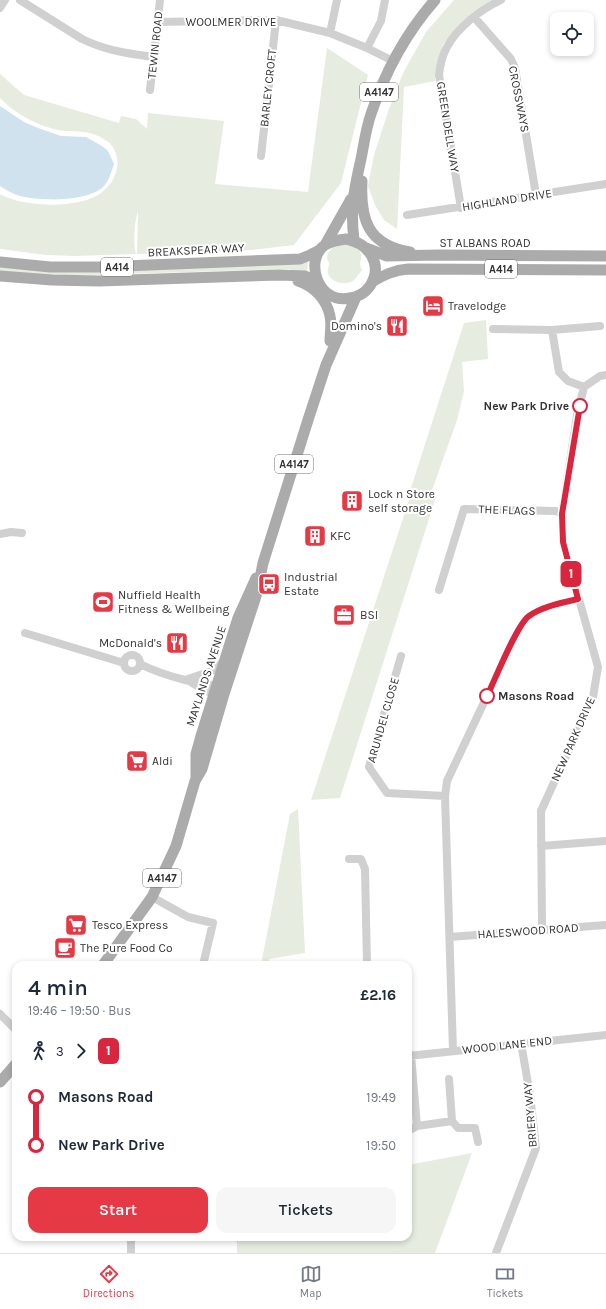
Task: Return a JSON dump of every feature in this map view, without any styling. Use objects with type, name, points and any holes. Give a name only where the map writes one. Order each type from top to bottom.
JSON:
[{"type":"main road","name":"A4147","points":[[354,240],[352,222],[353,196],[370,115],[393,61],[410,32],[435,0]]},
{"type":"main road","name":"A4147","points":[[361,160],[361,198],[366,223],[374,236],[381,242],[399,250],[439,255]]},
{"type":"main road","name":"A4147","points":[[322,248],[353,196]]},
{"type":"main road","points":[[346,239],[354,240],[366,248],[373,259],[375,266],[372,282],[363,293],[356,297],[345,299],[330,296],[325,292],[317,281],[316,272],[316,261],[322,248],[335,240],[346,239]]},
{"type":"main road","name":"BREAKSPEAR WAY","points":[[0,262],[50,267],[105,267],[300,259],[310,256],[322,248]]},
{"type":"main road","name":"ST ALBANS ROAD","points":[[366,248],[388,256],[606,256]]},
{"type":"main road","name":"A414","points":[[372,282],[388,273],[408,269],[606,270]]},
{"type":"main road","points":[[279,275],[304,283],[315,290],[326,302],[330,317],[330,341]]},
{"type":"main road","name":"A414","points":[[0,276],[52,280],[99,281],[279,275],[305,276],[317,281]]},
{"type":"main road","name":"MAYLANDS AVENUE","points":[[326,365],[337,312],[330,296]]},
{"type":"main road","name":"MAYLANDS AVENUE","points":[[107,961],[152,897],[176,846],[196,778],[196,754],[241,641],[257,592],[263,563],[326,365],[356,297]]},
{"type":"main road","name":"MAYLANDS AVENUE","points":[[196,778],[202,769],[212,734],[225,658],[238,618],[263,563]]},
{"type":"main road","points":[[225,658],[236,642],[241,641]]},
{"type":"main road","points":[[196,754],[208,735],[212,734]]},
{"type":"main road","points":[[0,1082],[12,1068]]},
{"type":"street","points":[[0,8],[5,0]]},
{"type":"street","points":[[20,0],[82,40],[119,52],[153,57]]},
{"type":"street","name":"TEWIN ROAD","points":[[150,90],[160,0]]},
{"type":"street","points":[[330,33],[337,0]]},
{"type":"street","points":[[367,48],[381,21],[385,0]]},
{"type":"street","name":"GREEN DELL WAY","points":[[461,208],[439,75],[441,61],[447,47],[458,33],[474,17],[501,0]]},
{"type":"street","name":"CROSSWAYS","points":[[474,17],[511,59],[515,68],[536,195]]},
{"type":"street","name":"WOOLMER DRIVE","points":[[157,22],[276,20],[330,33],[367,48],[393,61]]},
{"type":"street","name":"BARLEY CROFT","points":[[261,156],[276,20]]},
{"type":"street","name":"HIGHLAND DRIVE","points":[[407,215],[461,208],[606,184]]},
{"type":"street","points":[[493,329],[552,330],[600,326]]},
{"type":"street","points":[[552,330],[559,372],[568,381],[584,387],[600,376],[606,375]]},
{"type":"street","name":"NEW PARK DRIVE","points":[[542,929],[541,811],[593,697],[598,667],[563,542],[562,514],[584,387]]},
{"type":"street","name":"THE FLAGS","points":[[439,590],[464,509],[556,511],[562,514]]},
{"type":"street","points":[[0,534],[11,532],[22,533]]},
{"type":"street","points":[[453,1051],[445,796],[447,781],[520,626],[528,616],[540,609],[578,599]]},
{"type":"street","points":[[25,633],[124,663],[126,668],[132,671],[138,668],[140,664],[150,669],[186,680],[203,690],[220,691]]},
{"type":"street","name":"ARUNDEL CLOSE","points":[[401,656],[369,767],[387,793],[445,796]]},
{"type":"street","points":[[186,680],[214,670],[225,658]]},
{"type":"street","points":[[541,846],[606,841]]},
{"type":"street","points":[[350,859],[361,859],[365,869],[367,961]]},
{"type":"street","points":[[152,897],[188,917],[213,923],[204,961]]},
{"type":"street","name":"HALESWOOD ROAD","points":[[450,937],[606,925]]},
{"type":"street","points":[[0,1014],[12,1026]]},
{"type":"street","name":"WOOD LANE END","points":[[412,1056],[606,1035]]},
{"type":"street","name":"BRIERY WAY","points":[[496,1253],[536,1148],[530,1096],[521,1043]]},
{"type":"street","points":[[412,1076],[417,1126]]},
{"type":"street","points":[[449,1079],[452,1121],[458,1128],[475,1128],[478,1142]]},
{"type":"street","points":[[412,1129],[417,1126],[452,1121]]},
{"type":"street","points":[[131,1241],[131,1253]]},
{"type":"shaded area","points":[[454,0],[493,0],[469,17],[443,44],[435,73],[435,81],[404,87],[397,229],[384,220],[375,205],[368,186],[374,155],[403,73],[426,32]]},
{"type":"shaded area","points":[[327,48],[368,75],[341,183],[294,245],[251,250],[137,254],[138,211],[134,232],[136,254],[75,256],[46,255],[0,249],[0,194],[21,202],[49,205],[76,203],[88,200],[101,193],[112,181],[116,171],[117,156],[110,143],[96,135],[86,132],[64,131],[50,128],[19,114],[0,98],[0,74],[24,95],[119,123],[121,116],[136,119],[147,129],[148,113],[224,121],[215,184],[308,192]]},
{"type":"shaded area","points":[[341,244],[350,245],[358,249],[361,254],[360,265],[362,270],[354,280],[347,283],[335,281],[329,276],[328,272],[329,264],[327,255],[334,247]]},
{"type":"shaded area","points":[[308,261],[307,274],[289,269],[58,276],[0,272],[0,266]]},
{"type":"shaded area","points":[[486,320],[488,359],[462,362],[464,391],[457,420],[431,493],[411,488],[464,323]]},
{"type":"shaded area","points":[[411,494],[436,497],[340,798],[311,800]]},
{"type":"shaded area","points":[[298,809],[305,953],[269,959],[269,961],[262,961],[290,814]]},
{"type":"shaded area","points":[[472,1153],[435,1253],[237,1253],[237,1241],[412,1241],[412,1164]]},
{"type":"water","points":[[0,106],[24,122],[38,128],[61,136],[86,137],[102,146],[108,151],[114,164],[110,177],[104,186],[94,193],[85,196],[62,199],[39,199],[20,196],[0,186]]},
{"type":"bus line","name":"1","points":[[487,696],[520,626],[528,616],[540,609],[578,599],[563,542],[562,514],[580,406]]},
{"type":"place","name":"Travelodge","points":[[433,306]]},
{"type":"place","name":"Domino's","points":[[397,326]]},
{"type":"place","name":"New Park Drive","points":[[580,406]]},
{"type":"place","name":"Lock n Store self storage","points":[[352,501]]},
{"type":"place","name":"KFC","points":[[315,536]]},
{"type":"place","name":"Industrial Estate","points":[[269,584]]},
{"type":"place","name":"Nuffield Health Fitness & Wellbeing","points":[[103,602]]},
{"type":"place","name":"BSI","points":[[344,615]]},
{"type":"place","name":"McDonald's","points":[[177,643]]},
{"type":"place","name":"Masons Road","points":[[487,696]]},
{"type":"place","name":"Aldi","points":[[137,761]]},
{"type":"place","name":"Tesco Express","points":[[76,925]]},
{"type":"place","name":"The Pure Food Co","points":[[65,948]]}]
